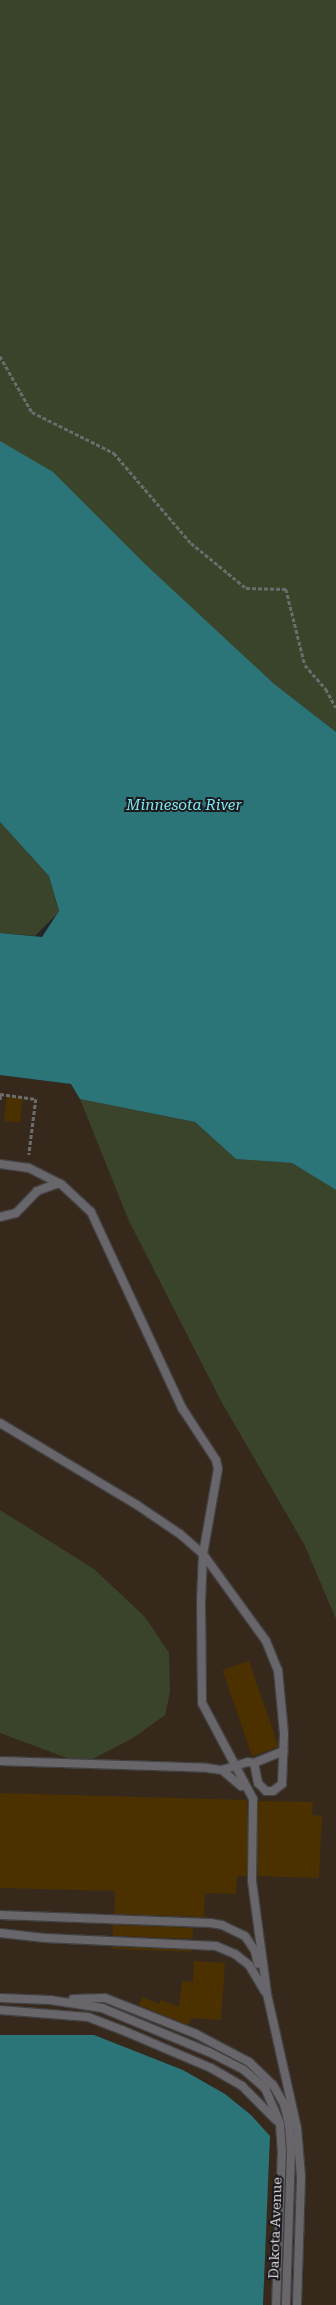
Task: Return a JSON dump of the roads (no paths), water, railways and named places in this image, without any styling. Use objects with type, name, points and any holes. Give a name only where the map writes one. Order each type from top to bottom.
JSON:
[{"type":"lane","points":[[0,1164],[29,1168],[59,1183],[91,1212],[179,1401],[216,1460],[218,1469],[203,1554],[201,1602],[202,1703],[234,1767],[253,1799],[252,1881],[267,1994]]},
{"type":"lane","points":[[0,1217],[16,1213],[37,1191],[59,1183]]},
{"type":"lane","points":[[0,1423],[137,1505],[180,1534],[203,1554],[266,1641],[278,1670],[284,1751],[282,1784],[273,1791],[266,1791],[258,1783],[254,1763]]},
{"type":"lane","points":[[0,1761],[222,1770],[248,1762],[254,1763],[284,1751]]},
{"type":"lane","points":[[222,1770],[253,1799]]},
{"type":"lane","points":[[0,1915],[222,1925],[245,1936],[255,1951],[267,1994],[297,2128],[301,2177],[297,2305]]},
{"type":"lane","points":[[0,1933],[45,1938],[216,1946],[235,1954],[249,1965],[267,1994]]},
{"type":"lane","points":[[0,1998],[49,2000],[102,2008],[195,2046],[244,2070],[265,2088],[280,2124],[282,2151],[276,2305]]},
{"type":"lane","name":"Dakota Avenue","points":[[49,2000],[105,1998],[196,2034],[249,2062],[273,2084],[284,2104],[289,2124],[291,2152],[286,2305]]},
{"type":"lane","points":[[0,2010],[88,2017],[136,2036],[211,2068],[236,2083],[265,2107],[280,2124]]},
{"type":"water","name":"Minnesota River","points":[[0,441],[53,472],[146,565],[273,683],[336,732],[336,1190],[292,1163],[236,1159],[195,1122],[80,1099],[71,1084],[0,1075],[0,933],[42,937],[59,911],[49,876],[0,822]]},
{"type":"water","points":[[0,2035],[94,2035],[183,2070],[225,2094],[251,2115],[270,2136],[263,2305],[0,2305]]}]
